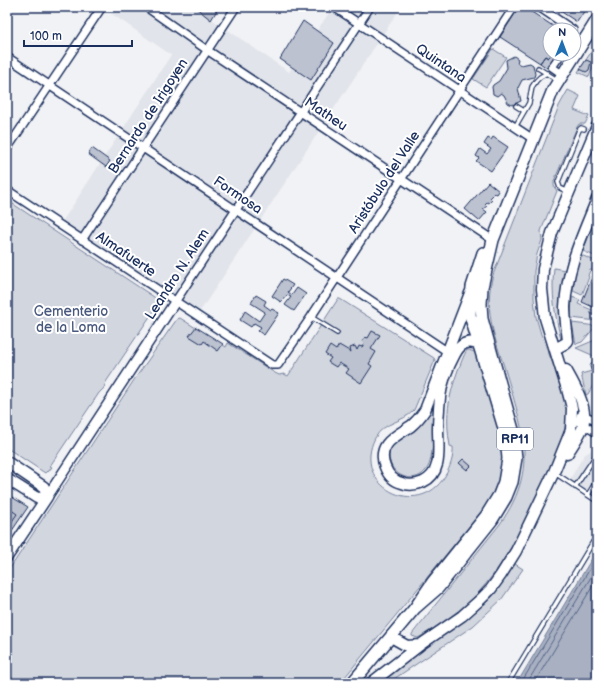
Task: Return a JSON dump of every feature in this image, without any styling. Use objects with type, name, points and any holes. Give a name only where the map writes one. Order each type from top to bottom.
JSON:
[{"type":"main road","name":"RP11","points":[[415,608],[438,588],[492,520],[506,497],[514,474],[516,458],[513,430],[482,320],[482,287],[493,240],[548,102],[560,77],[597,20]]},
{"type":"main road","points":[[371,683],[420,645],[472,608],[498,579],[522,542],[569,436],[572,408],[545,318],[542,294],[542,274],[552,233],[597,126]]},
{"type":"main road","points":[[555,349],[568,341],[565,308],[569,273],[574,255],[597,199]]},
{"type":"main road","name":"RP11","points":[[352,683],[415,608],[432,583],[490,510],[499,495],[506,476],[508,450],[506,435],[470,315],[472,290],[476,272],[485,248],[493,240]]},
{"type":"main road","points":[[472,290],[451,354],[441,390],[438,415],[439,455],[436,469],[432,475],[418,484],[408,485],[402,483],[391,476],[384,465],[384,451],[387,444],[391,438],[411,426],[420,418],[451,354],[465,343],[473,342],[479,344]]},
{"type":"main road","points":[[554,472],[582,430],[584,420],[583,407],[555,349]]},
{"type":"main road","points":[[7,462],[44,487],[47,497],[36,498],[7,479]]},
{"type":"main road","name":"Leandro N. Alem","points":[[7,556],[47,497]]},
{"type":"main road","points":[[391,637],[407,646],[420,645]]},
{"type":"street","points":[[7,149],[102,7]]},
{"type":"street","name":"Matheu","points":[[146,7],[207,50],[493,240]]},
{"type":"street","name":"Bernardo de Irigoyen","points":[[82,240],[236,7]]},
{"type":"street","name":"Quintana","points":[[334,7],[533,140]]},
{"type":"street","name":"Leandro N. Alem","points":[[47,497],[370,7]]},
{"type":"street","name":"Aristóbulo del Valle","points":[[272,365],[280,364],[514,7]]},
{"type":"street","points":[[539,7],[562,22]]},
{"type":"street","name":"Formosa","points":[[7,57],[451,354]]},
{"type":"street","points":[[555,62],[552,67],[560,77]]},
{"type":"street","name":"Almafuerte","points":[[7,190],[272,365]]},
{"type":"street","points":[[572,418],[597,420]]},
{"type":"street","points":[[584,420],[597,432]]},
{"type":"lane","points":[[538,68],[547,74],[560,77]]},
{"type":"lane","points":[[515,128],[529,103],[532,87],[540,77],[547,74]]},
{"type":"lane","points":[[516,106],[524,111]]},
{"type":"lane","points":[[569,192],[560,188],[558,182],[579,130],[581,128],[584,129]]},
{"type":"lane","points":[[311,317],[337,333]]},
{"type":"lane","points":[[575,487],[597,454]]},
{"type":"lane","points":[[554,472],[597,501]]},
{"type":"lane","points":[[588,495],[597,480]]},
{"type":"lane","points":[[508,683],[593,542],[597,543]]},
{"type":"shaded area","points":[[102,7],[194,7],[289,72],[333,7],[401,7],[197,316],[60,225],[171,55]]},
{"type":"shaded area","points":[[597,447],[597,504],[567,484],[584,455]]},
{"type":"green space","points":[[597,43],[597,62],[595,62],[589,77],[578,72]]},
{"type":"green space","points":[[493,49],[506,57],[486,87],[473,79]]},
{"type":"green space","points":[[568,90],[580,96],[574,110],[589,116],[585,124],[579,124],[577,127],[554,181],[554,186],[557,191],[541,231],[542,240],[537,254],[534,271],[536,317],[541,334],[567,399],[567,418],[563,437],[532,508],[500,566],[487,583],[466,605],[418,638],[412,636],[412,634],[500,524],[518,491],[523,469],[524,444],[513,397],[493,331],[489,298],[490,286],[559,106]]},
{"type":"green space","name":"Cementerio de la Loma","points":[[7,200],[160,301],[158,304],[160,305],[156,310],[155,309],[106,382],[104,388],[99,393],[50,466],[52,467],[45,473],[7,448]]},
{"type":"green space","points":[[597,215],[597,257],[583,251]]},
{"type":"green space","points":[[581,255],[595,261],[592,270],[590,270],[582,295],[573,291],[575,274]]},
{"type":"green space","points":[[570,257],[563,339],[561,340],[554,304],[554,268],[565,270],[568,258]]},
{"type":"green space","points":[[572,297],[580,300],[578,304],[592,310],[590,313],[597,316],[597,321],[571,318]]},
{"type":"green space","points":[[338,299],[435,360],[414,410],[405,417],[383,428],[375,438],[370,455],[372,470],[379,483],[391,492],[405,496],[419,496],[433,489],[445,476],[453,454],[453,447],[450,446],[448,436],[448,408],[458,370],[467,350],[474,352],[477,350],[503,440],[503,470],[486,506],[340,683],[7,683],[7,573],[134,380],[177,319],[180,318],[226,347],[228,343],[275,373],[288,376]]},
{"type":"green space","points":[[572,323],[596,326],[582,342],[576,344]]},
{"type":"green space","points":[[595,340],[597,346],[597,355],[595,356],[596,359],[592,355],[576,348]]},
{"type":"green space","points":[[592,371],[596,373],[595,382],[586,395],[581,374]]},
{"type":"green space","points":[[436,396],[432,453],[428,467],[422,474],[408,478],[395,471],[391,464],[389,456],[391,446]]},
{"type":"green space","points":[[515,564],[523,569],[501,600],[473,626],[388,683],[373,683],[475,612],[492,597]]},
{"type":"water","points":[[597,550],[597,683],[517,683]]},
{"type":"building","points":[[195,7],[219,7],[211,20]]},
{"type":"building","points":[[519,7],[524,7],[547,22],[542,22],[542,60],[540,63],[500,37]]},
{"type":"building","points":[[554,7],[587,7],[577,22]]},
{"type":"building","points":[[303,21],[334,43],[311,80],[280,59]]},
{"type":"building","points":[[514,56],[518,59],[517,63],[521,65],[530,63],[533,65],[535,74],[534,77],[522,80],[518,88],[521,101],[512,105],[508,103],[504,95],[501,93],[497,96],[493,94],[492,87],[499,81],[507,68],[506,60]]},
{"type":"building","points":[[542,60],[542,62],[552,62],[547,68],[540,63]]},
{"type":"building","points":[[586,60],[591,62],[589,70],[586,72],[580,69]]},
{"type":"building","points":[[493,137],[508,147],[491,171],[476,161],[479,158],[476,156],[480,149],[487,154],[491,149],[484,144],[488,138],[491,140]]},
{"type":"building","points":[[92,148],[110,161],[106,167],[88,154]]},
{"type":"building","points":[[488,182],[499,191],[490,198],[492,200],[489,203],[487,202],[485,204],[487,206],[483,209],[487,212],[479,221],[465,209]]},
{"type":"building","points":[[596,267],[597,313],[594,311],[595,308],[582,302]]},
{"type":"building","points":[[283,279],[293,285],[288,292],[292,295],[297,288],[306,294],[294,311],[285,305],[291,297],[287,295],[281,302],[272,296]]},
{"type":"building","points":[[256,295],[266,301],[264,305],[279,313],[264,335],[258,331],[261,327],[254,323],[251,327],[240,320],[245,311],[259,321],[265,312],[251,303]]},
{"type":"building","points":[[196,327],[223,344],[218,351],[204,341],[202,344],[189,336]]},
{"type":"building","points":[[372,331],[380,335],[371,349],[376,352],[369,364],[372,366],[361,383],[346,373],[349,369],[339,363],[336,367],[328,362],[331,358],[325,354],[330,346],[336,350],[339,345],[351,352],[350,348],[355,346],[357,350],[359,346],[362,347],[364,344],[362,342],[365,337],[368,338]]},
{"type":"building","points":[[596,360],[597,373],[591,370],[590,366],[593,361]]},
{"type":"building","points":[[463,459],[471,466],[467,470],[459,463]]},
{"type":"building","points":[[7,494],[28,507],[7,538]]},
{"type":"building","points":[[7,507],[17,514],[8,527],[7,526]]}]
